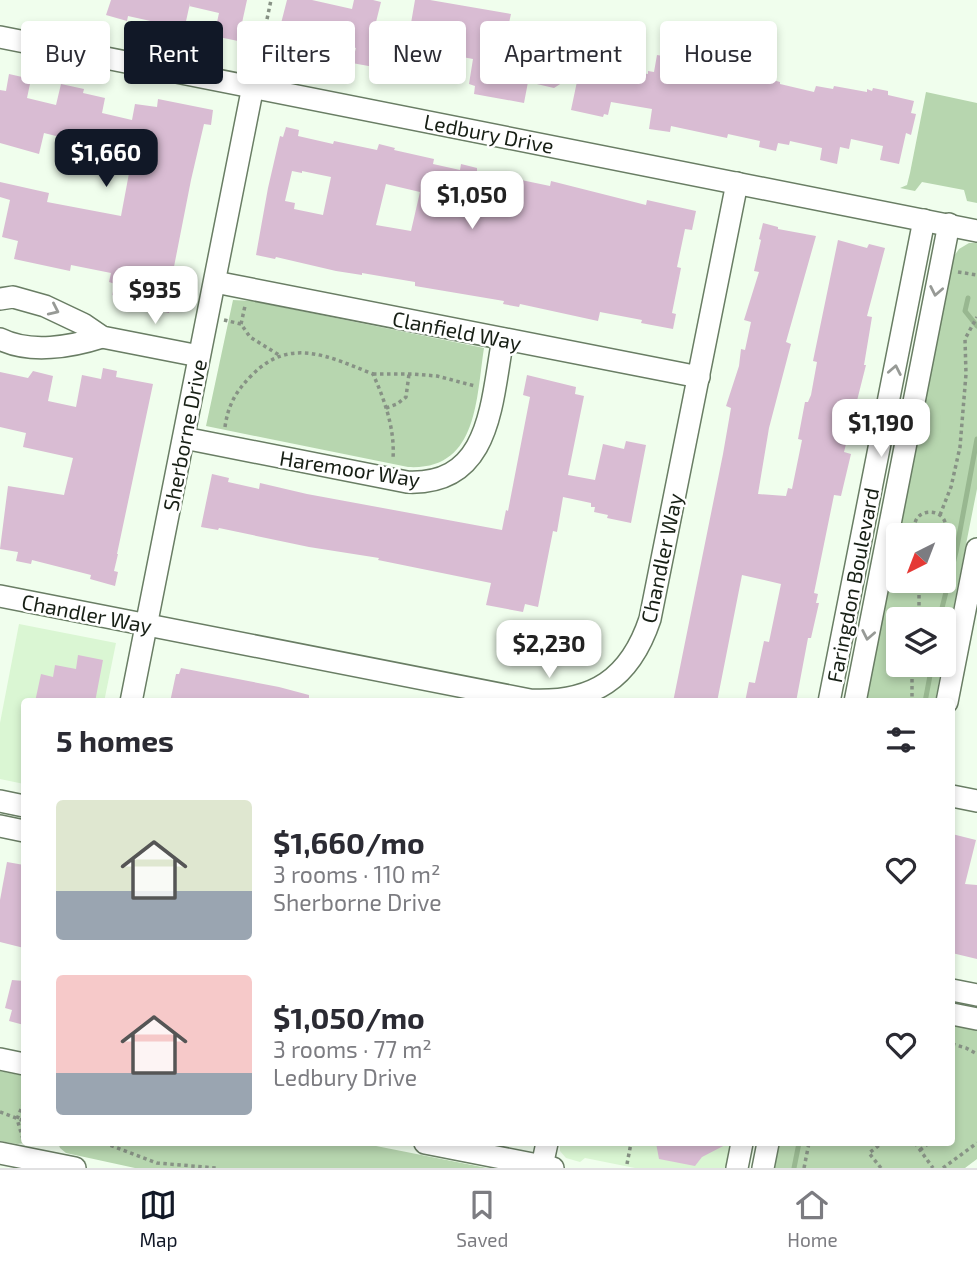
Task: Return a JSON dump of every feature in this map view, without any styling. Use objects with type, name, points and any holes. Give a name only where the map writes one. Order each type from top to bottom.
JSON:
[{"type":"street","name":"Ledbury Drive","points":[[0,37],[977,230]]},
{"type":"street","name":"Sherborne Drive","points":[[132,698],[253,86]]},
{"type":"street","name":"Chandler Way","points":[[575,698],[608,682],[623,669],[644,637],[650,619],[737,183]]},
{"type":"street","name":"Faringdon Boulevard","points":[[830,698],[924,220]]},
{"type":"street","name":"Faringdon Boulevard","points":[[856,698],[949,224]]},
{"type":"street","name":"Clanfield Way","points":[[215,282],[699,377]]},
{"type":"street","points":[[0,299],[13,297],[45,306],[83,324],[102,337],[200,356]]},
{"type":"street","points":[[0,339],[37,347],[78,345],[102,337]]},
{"type":"street","name":"Haremoor Way","points":[[184,438],[389,479],[421,482],[435,480],[461,467],[478,448],[503,339]]},
{"type":"street","points":[[948,698],[977,549]]},
{"type":"street","points":[[852,585],[877,589]]},
{"type":"street","name":"Chandler Way","points":[[0,596],[520,698]]},
{"type":"street","points":[[955,797],[977,801]]},
{"type":"street","points":[[0,801],[21,805]]},
{"type":"street","points":[[0,826],[21,830]]},
{"type":"street","points":[[955,991],[977,995]]},
{"type":"street","points":[[955,1015],[977,1019]]},
{"type":"street","points":[[0,1059],[21,1063]]},
{"type":"street","points":[[440,1146],[547,1167],[547,1146]]},
{"type":"street","points":[[737,1168],[741,1146]]},
{"type":"street","points":[[763,1168],[767,1146]]},
{"type":"street","points":[[0,1153],[41,1157],[75,1168]]},
{"type":"path","points":[[253,86],[271,0]]},
{"type":"path","points":[[209,317],[241,324],[250,337],[279,355]]},
{"type":"path","points":[[940,515],[951,486],[960,447],[965,374],[964,342],[977,317]]},
{"type":"path","points":[[222,445],[228,411],[235,394],[258,369],[279,355],[321,355],[373,374],[437,376],[493,390]]},
{"type":"path","points":[[373,374],[386,408],[393,444],[389,479]]},
{"type":"path","points":[[386,408],[406,397],[409,374]]},
{"type":"path","points":[[916,523],[919,516],[929,512],[940,515],[945,523]]},
{"type":"path","points":[[912,677],[912,698]]},
{"type":"path","points":[[955,1045],[977,1054]]},
{"type":"path","points":[[19,1129],[17,1119],[21,1109]]},
{"type":"path","points":[[0,1112],[21,1120]]},
{"type":"path","points":[[943,1168],[977,1143]]},
{"type":"path","points":[[112,1146],[157,1163],[216,1168]]},
{"type":"path","points":[[627,1164],[630,1146]]},
{"type":"path","points":[[804,1168],[808,1146]]},
{"type":"path","points":[[878,1146],[869,1153],[881,1168]]},
{"type":"path","points":[[917,1146],[933,1168]]},
{"type":"path","points":[[920,1150],[925,1146]]},
{"type":"shaded area","points":[[926,92],[977,103],[977,203],[967,201],[964,190],[922,182],[915,191],[900,188],[907,185]]},
{"type":"shaded area","points":[[969,243],[977,243],[977,489],[954,607],[886,607],[886,677],[940,677],[936,698],[865,698],[886,591],[956,593],[956,523],[900,523],[952,259],[959,249]]},
{"type":"shaded area","points":[[233,300],[252,301],[484,348],[475,409],[461,445],[448,457],[431,465],[408,467],[206,426]]},
{"type":"shaded area","points":[[19,624],[116,643],[105,698],[21,698],[21,783],[0,779],[0,723]]},
{"type":"shaded area","points":[[955,1025],[977,1029],[977,1159],[965,1168],[772,1168],[776,1146],[955,1146]]},
{"type":"shaded area","points":[[0,1071],[21,1075],[21,1144],[0,1141]]},
{"type":"shaded area","points":[[59,1146],[376,1146],[487,1168],[135,1168],[66,1153]]},
{"type":"shaded area","points":[[560,1146],[731,1146],[727,1168],[635,1168],[585,1158],[580,1162],[566,1158],[560,1151]]},
{"type":"building","points":[[111,0],[247,0],[242,21],[237,21],[237,41],[223,38],[223,21],[217,21],[219,13],[189,6],[186,21],[150,21],[128,16],[127,21],[106,15]]},
{"type":"building","points":[[287,0],[312,0],[352,9],[354,0],[381,2],[376,21],[369,21],[369,66],[355,64],[355,21],[282,21]]},
{"type":"building","points":[[415,0],[430,0],[511,14],[509,21],[480,21],[480,84],[528,84],[524,103],[474,94],[475,86],[469,84],[473,59],[466,58],[466,21],[411,21]]},
{"type":"building","points":[[657,55],[660,56],[660,84],[777,84],[777,81],[814,92],[816,86],[833,89],[834,86],[867,92],[867,89],[872,91],[873,88],[888,91],[888,95],[914,101],[911,113],[916,114],[911,135],[906,133],[899,164],[880,160],[883,146],[851,139],[849,149],[840,147],[837,164],[820,160],[822,148],[790,141],[789,145],[778,143],[776,151],[759,147],[760,141],[728,134],[727,138],[671,126],[670,132],[649,129],[652,109],[611,102],[608,115],[604,114],[603,117],[571,110],[576,84],[646,84],[646,74],[648,71],[654,72]]},
{"type":"building","points":[[9,74],[21,77],[21,84],[30,84],[27,98],[56,105],[61,84],[84,89],[83,93],[105,98],[102,113],[132,120],[135,104],[157,107],[158,99],[213,110],[211,125],[204,124],[191,180],[171,282],[169,299],[173,300],[169,313],[143,307],[144,303],[112,295],[115,284],[109,282],[111,273],[71,265],[70,271],[14,259],[18,241],[2,237],[10,200],[0,197],[0,182],[49,193],[47,202],[121,216],[133,152],[105,146],[104,151],[99,150],[97,161],[73,156],[76,141],[44,133],[39,154],[0,143],[0,90],[6,91]]},
{"type":"building","points":[[537,84],[560,84],[554,88]]},
{"type":"building","points":[[286,127],[299,130],[298,136],[333,144],[334,141],[377,150],[379,144],[434,159],[433,164],[460,170],[461,164],[477,168],[477,171],[550,186],[551,181],[646,205],[647,200],[696,211],[692,230],[685,229],[677,267],[681,268],[672,313],[676,314],[673,329],[600,312],[598,321],[520,304],[519,307],[503,304],[504,301],[415,286],[415,282],[336,271],[256,255],[268,188],[280,136],[283,137]],"holes":[[[292,171],[331,177],[323,215],[294,209],[295,203],[285,201]],[[386,184],[420,192],[411,231],[376,225]]]},
{"type":"building","points":[[763,223],[778,229],[816,236],[786,342],[791,344],[769,428],[758,494],[786,496],[788,488],[792,489],[802,440],[798,439],[805,402],[808,402],[811,395],[817,362],[813,361],[838,240],[867,248],[869,244],[885,248],[867,316],[872,317],[866,365],[844,452],[851,454],[841,496],[834,495],[814,593],[818,594],[816,603],[819,603],[811,638],[808,638],[797,698],[746,698],[749,682],[755,683],[764,641],[769,642],[781,584],[742,575],[718,698],[674,698],[723,454],[731,408],[726,406],[739,366],[741,349],[745,350],[751,322],[744,320],[759,272],[754,271],[761,240],[759,239]]},
{"type":"building","points":[[103,368],[117,371],[116,377],[153,384],[117,554],[114,571],[118,572],[115,586],[90,579],[91,575],[32,560],[31,564],[16,561],[18,552],[0,549],[8,486],[64,495],[73,458],[23,447],[26,433],[0,427],[0,372],[28,378],[33,371],[53,376],[48,401],[76,407],[82,375],[101,379]]},
{"type":"building","points":[[527,375],[576,387],[575,394],[584,396],[568,475],[595,480],[603,444],[624,449],[626,441],[646,445],[631,523],[594,512],[595,507],[591,507],[591,503],[563,497],[557,532],[553,531],[538,607],[525,604],[523,612],[486,605],[491,583],[378,560],[379,558],[219,528],[201,527],[212,474],[229,478],[228,482],[259,489],[260,483],[502,530],[530,397],[523,395]]},
{"type":"building","points":[[78,655],[103,660],[96,698],[36,698],[41,674],[53,677],[55,665],[76,669]]},
{"type":"building","points":[[181,668],[279,687],[309,695],[309,698],[171,698],[176,674],[179,674]]},
{"type":"building","points":[[955,835],[976,840],[965,884],[977,885],[977,959],[955,954]]},
{"type":"building","points":[[7,862],[21,864],[21,947],[0,942],[0,900]]},
{"type":"building","points":[[12,980],[21,981],[21,1024],[9,1021],[12,1010],[5,1008]]},
{"type":"building","points":[[657,1146],[723,1146],[702,1157],[695,1166],[659,1159]]},
{"type":"waterway","points":[[968,298],[965,311],[977,326]]},
{"type":"waterway","points":[[942,607],[956,552],[977,439]]},
{"type":"waterway","points":[[926,698],[930,677]]},
{"type":"waterway","points":[[794,1168],[798,1146]]}]
